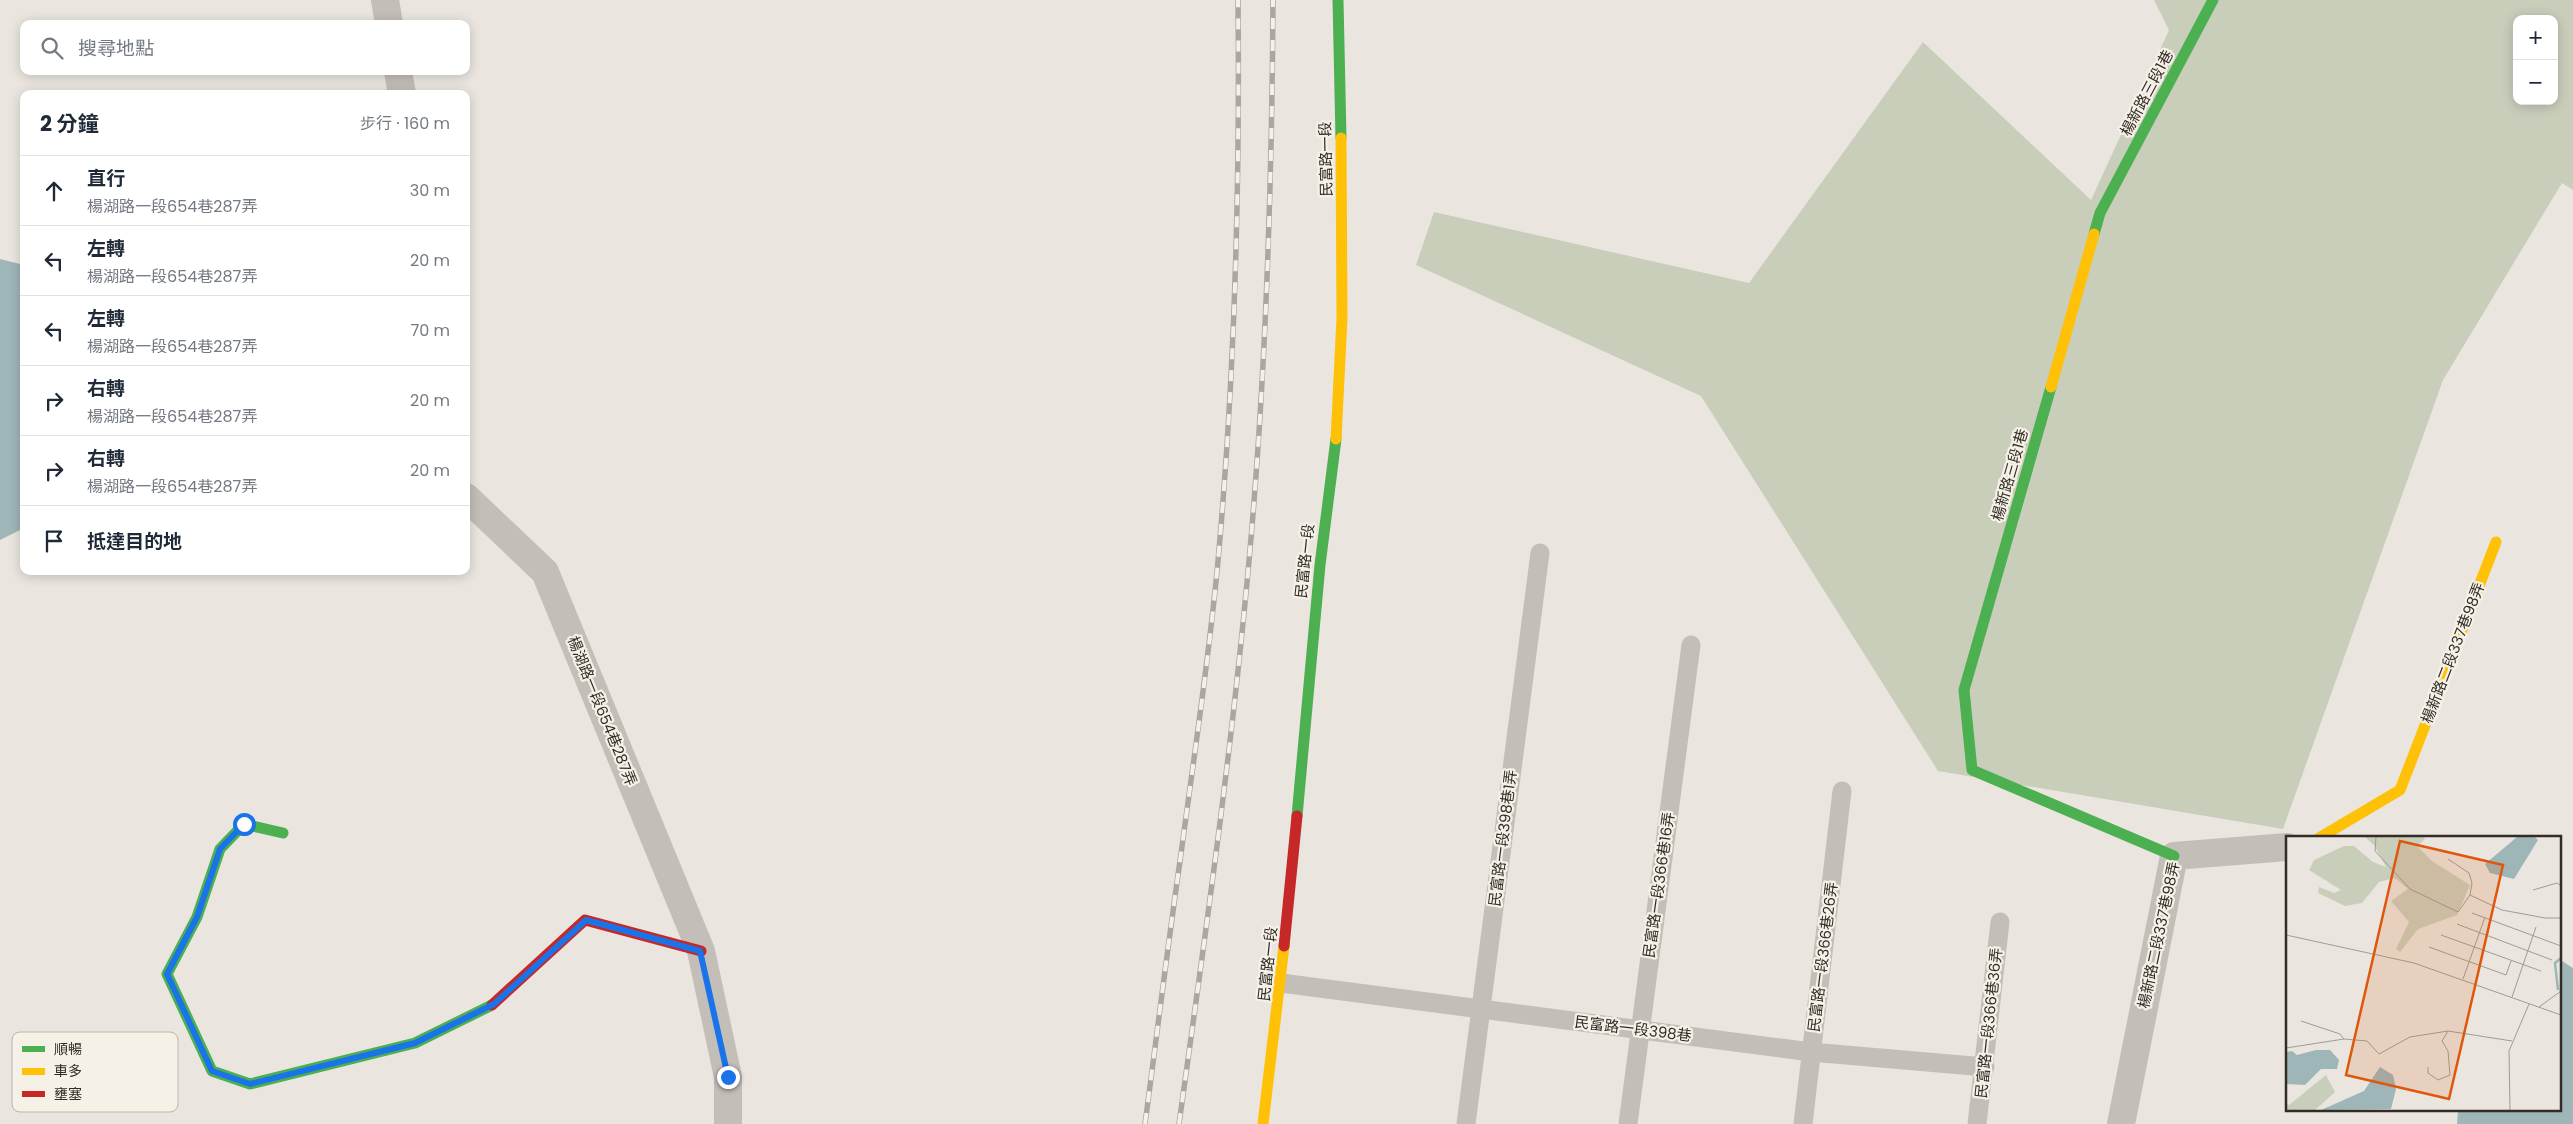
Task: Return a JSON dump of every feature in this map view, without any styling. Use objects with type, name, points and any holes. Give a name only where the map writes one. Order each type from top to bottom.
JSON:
[{"type":"street","points":[[385,0],[388,20]]},
{"type":"street","name":"民富路一段","points":[[1263,1124],[1281,983],[1323,529],[1338,435],[1342,361],[1342,199],[1338,0]]},
{"type":"street","name":"楊新路三段1巷","points":[[2174,856],[1972,770],[1964,690],[2100,213],[2214,0]]},
{"type":"street","points":[[399,75],[401,90]]},
{"type":"street","name":"楊湖路一段654巷287弄","points":[[470,501],[545,572],[700,951],[728,1077],[728,1124]]},
{"type":"street","name":"楊新路二段337巷98弄","points":[[2322,836],[2400,790],[2496,542]]},
{"type":"street","points":[[282,833],[244,824],[220,849],[197,917],[167,974],[212,1071],[250,1084],[415,1043],[486,1009],[494,1004],[586,920],[700,951]]},
{"type":"street","name":"楊新路二段337巷98弄","points":[[2121,1124],[2174,856],[2286,847]]},
{"type":"lane","name":"民富路一段398巷1弄","points":[[1466,1124],[1540,553]]},
{"type":"lane","name":"民富路一段366巷16弄","points":[[1628,1124],[1691,645]]},
{"type":"lane","name":"民富路一段366巷26弄","points":[[1803,1124],[1842,791]]},
{"type":"lane","name":"民富路一段366巷36弄","points":[[1977,1124],[1985,1067],[2000,922]]},
{"type":"lane","name":"民富路一段398巷","points":[[1281,983],[1811,1052],[1985,1067]]},
{"type":"green space","points":[[2154,0],[2573,0],[2573,190],[2562,183],[2443,380],[2283,829],[1938,771],[1701,396],[1416,265],[1434,212],[1749,283],[1923,42],[2091,200],[2169,30]]},
{"type":"water","points":[[0,259],[20,264],[20,530],[0,540]]},
{"type":"water","points":[[2560,960],[2573,968],[2573,1124],[2457,1124],[2458,1112],[2560,1112]]},
{"type":"railway","points":[[1145,1124],[1206,671],[1224,491],[1229,421],[1237,211],[1238,0]]},
{"type":"railway","points":[[1179,1124],[1226,772],[1255,491],[1267,280],[1273,0]]},
{"type":"traffic: fast","points":[[1338,0],[1341,138]]},
{"type":"traffic: fast","points":[[2094,234],[2100,213],[2213,0]]},
{"type":"traffic: fast","points":[[2051,387],[1964,690],[1972,770],[2174,856]]},
{"type":"traffic: fast","points":[[1297,816],[1320,565],[1336,439]]},
{"type":"traffic: fast","points":[[283,833],[244,824],[220,849],[197,917],[167,974],[212,1071],[250,1084],[415,1043],[492,1005]]},
{"type":"traffic: slow","points":[[1336,439],[1342,318],[1341,138]]},
{"type":"traffic: slow","points":[[2051,387],[2094,234]]},
{"type":"traffic: slow","points":[[2322,836],[2400,790],[2496,542]]},
{"type":"traffic: slow","points":[[1263,1124],[1284,946]]},
{"type":"traffic: jam","points":[[1284,946],[1297,816]]},
{"type":"traffic: jam","points":[[492,1005],[585,920],[701,951]]},
{"type":"route","points":[[244,824],[220,849],[197,917],[167,974],[212,1071],[250,1084],[415,1043],[494,1004],[586,920],[700,951],[728,1077]]}]
